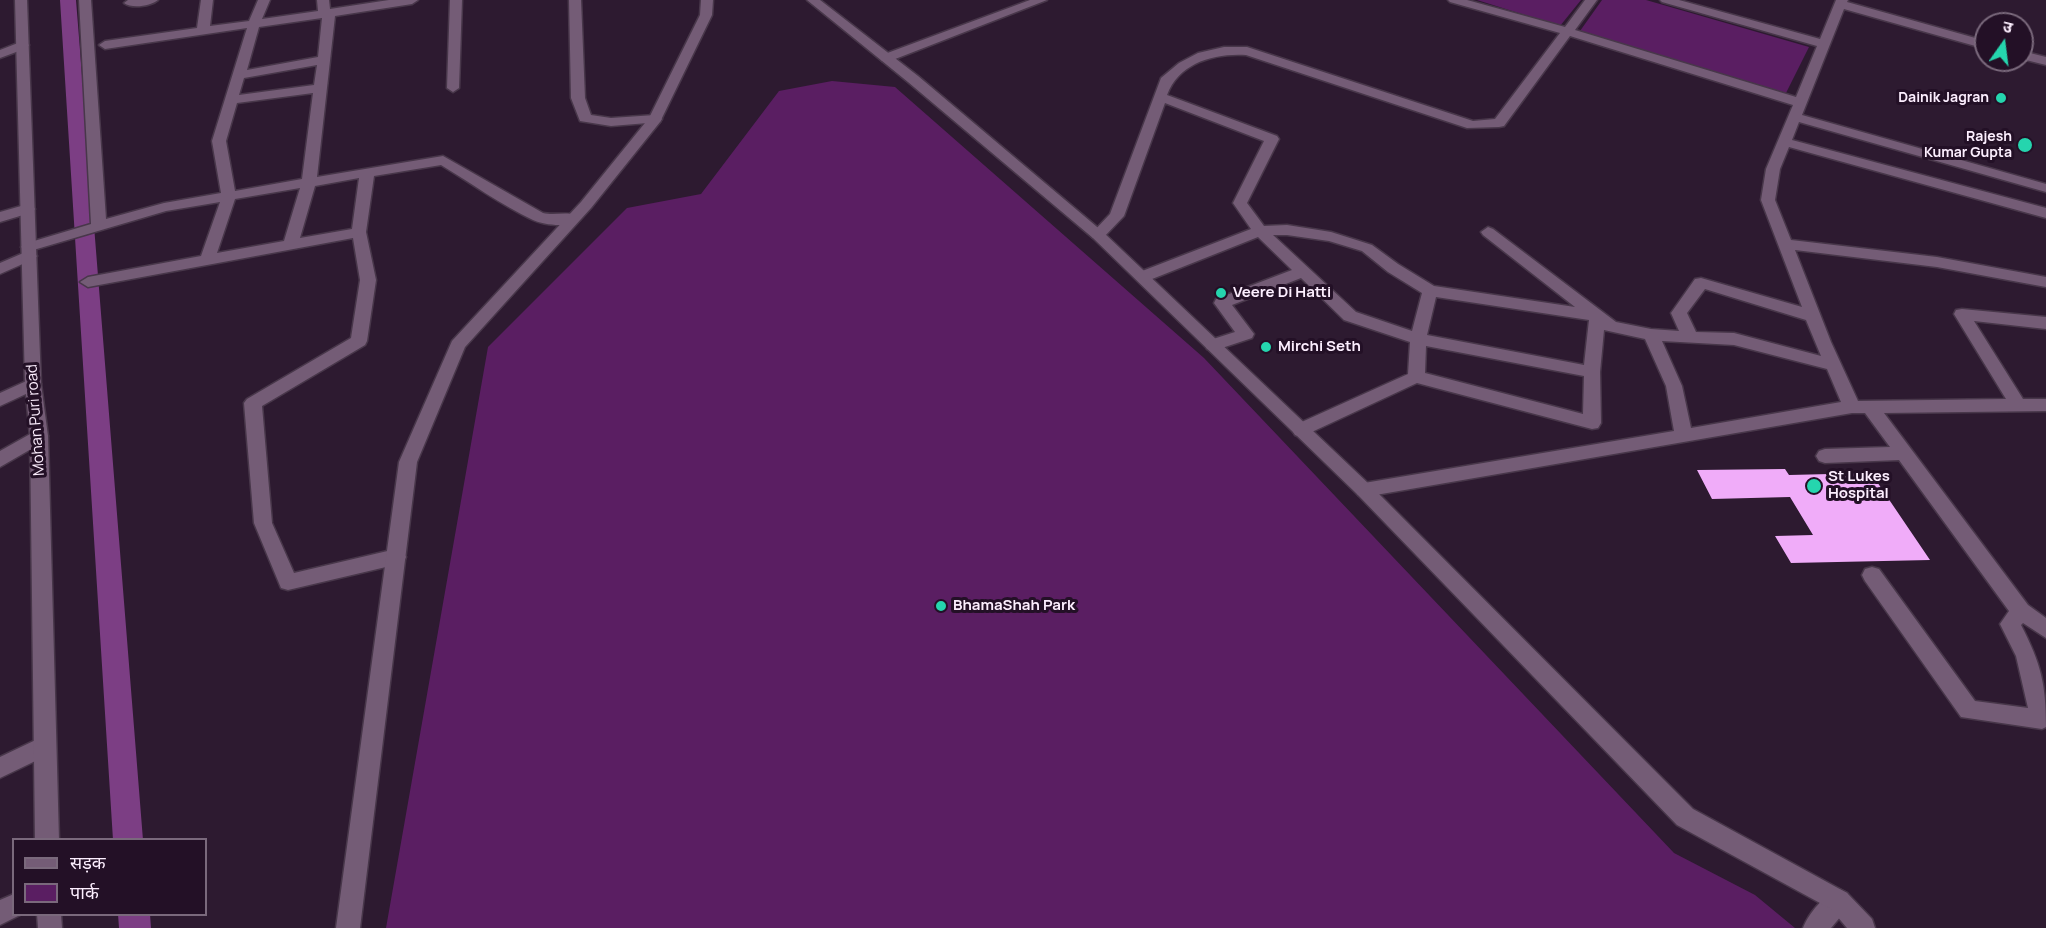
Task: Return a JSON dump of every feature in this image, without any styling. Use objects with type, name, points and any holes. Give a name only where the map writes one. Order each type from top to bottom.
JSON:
[{"type":"street","name":"Mohan Puri road","points":[[21,0],[33,384],[39,436],[47,838]]},
{"type":"street","points":[[85,0],[94,229]]},
{"type":"street","points":[[130,3],[153,0]]},
{"type":"street","points":[[203,31],[207,0]]},
{"type":"street","points":[[207,260],[229,196],[219,141],[254,24],[264,0]]},
{"type":"street","points":[[323,0],[324,11],[329,13]]},
{"type":"street","points":[[105,45],[412,0]]},
{"type":"street","points":[[453,88],[456,0]]},
{"type":"street","points":[[576,0],[578,98],[585,118],[611,122],[655,119]]},
{"type":"street","points":[[348,928],[408,462],[458,345],[574,218],[655,119],[706,15],[707,0]]},
{"type":"street","points":[[813,0],[1098,235],[1364,490],[1685,817],[1839,901],[1863,928]]},
{"type":"street","points":[[886,58],[1041,0]]},
{"type":"street","points":[[1454,0],[1567,32],[1797,110],[2046,189]]},
{"type":"street","points":[[1098,235],[1117,216],[1166,81],[1179,67],[1204,55],[1227,49],[1246,51],[1472,125],[1499,123],[1591,0]]},
{"type":"street","points":[[1666,0],[1824,44]]},
{"type":"street","points":[[1974,41],[1842,2],[1773,169],[1768,200],[1833,365],[1861,407],[1905,453],[2021,611],[2046,629]]},
{"type":"street","points":[[290,245],[309,183],[329,13]]},
{"type":"street","points":[[0,54],[23,45]]},
{"type":"street","points":[[239,75],[324,60]]},
{"type":"street","points":[[231,100],[320,88]]},
{"type":"street","points":[[1160,97],[1272,139],[1240,203],[1260,231],[1350,316],[1418,339],[1592,372]]},
{"type":"street","points":[[1785,142],[2046,213]]},
{"type":"street","points":[[0,269],[29,251],[164,207],[443,160],[539,217],[554,220],[574,218]]},
{"type":"street","points":[[367,173],[360,232],[368,280],[359,341],[252,403],[263,523],[288,582],[396,557]]},
{"type":"street","points":[[0,217],[28,209]]},
{"type":"street","points":[[1142,277],[1260,231],[1287,230],[1331,237],[1367,248],[1393,268],[1430,291],[1598,316]]},
{"type":"street","points":[[88,282],[360,232]]},
{"type":"street","points":[[1488,232],[1611,327],[1651,335],[1734,339],[1833,365]]},
{"type":"street","points":[[1785,244],[1937,262],[2046,282]]},
{"type":"street","points":[[1213,345],[1246,334],[1222,303],[1303,272]]},
{"type":"street","points":[[1690,337],[1679,313],[1701,283],[1813,316]]},
{"type":"street","points":[[1416,377],[1418,339],[1430,291]]},
{"type":"street","points":[[2019,405],[1962,314],[2046,324]]},
{"type":"street","points":[[1301,430],[1416,377],[1592,423],[1592,372],[1598,316]]},
{"type":"street","points":[[1651,335],[1674,386],[1684,436]]},
{"type":"street","points":[[0,400],[33,384]]},
{"type":"street","points":[[1364,490],[1861,407],[2046,405]]},
{"type":"street","points":[[0,460],[39,436]]},
{"type":"street","points":[[1825,456],[1905,453]]},
{"type":"street","points":[[1872,575],[1969,710],[2042,719],[2026,656],[2010,624],[2021,611]]},
{"type":"street","points":[[0,768],[44,746]]},
{"type":"street","points":[[1815,928],[1839,901]]},
{"type":"green space","points":[[1477,0],[1581,0],[1560,26]]},
{"type":"green space","points":[[1602,0],[1646,0],[1809,47],[1786,93],[1580,31]]},
{"type":"green space","name":"BhamaShah Park","points":[[832,81],[895,87],[1204,358],[1674,853],[1755,895],[1795,928],[386,928],[488,347],[627,208],[701,194],[779,91]]},
{"type":"building","points":[[1785,469],[1789,475],[1871,473],[1930,560],[1791,563],[1775,536],[1813,535],[1790,497],[1712,499],[1697,470]]},
{"type":"waterway","points":[[68,0],[128,838]]},
{"type":"waterway","points":[[134,916],[135,928]]},
{"type":"place","name":"Dainik Jagran","points":[[2001,98]]},
{"type":"place","name":"Rajesh Kumar Gupta","points":[[2025,145]]},
{"type":"place","name":"Veere Di Hatti","points":[[1221,293]]},
{"type":"place","name":"Mirchi Seth","points":[[1266,347]]},
{"type":"place","name":"St Lukes Hospital","points":[[1814,486]]},
{"type":"place","name":"BhamaShah Park","points":[[941,606]]}]
